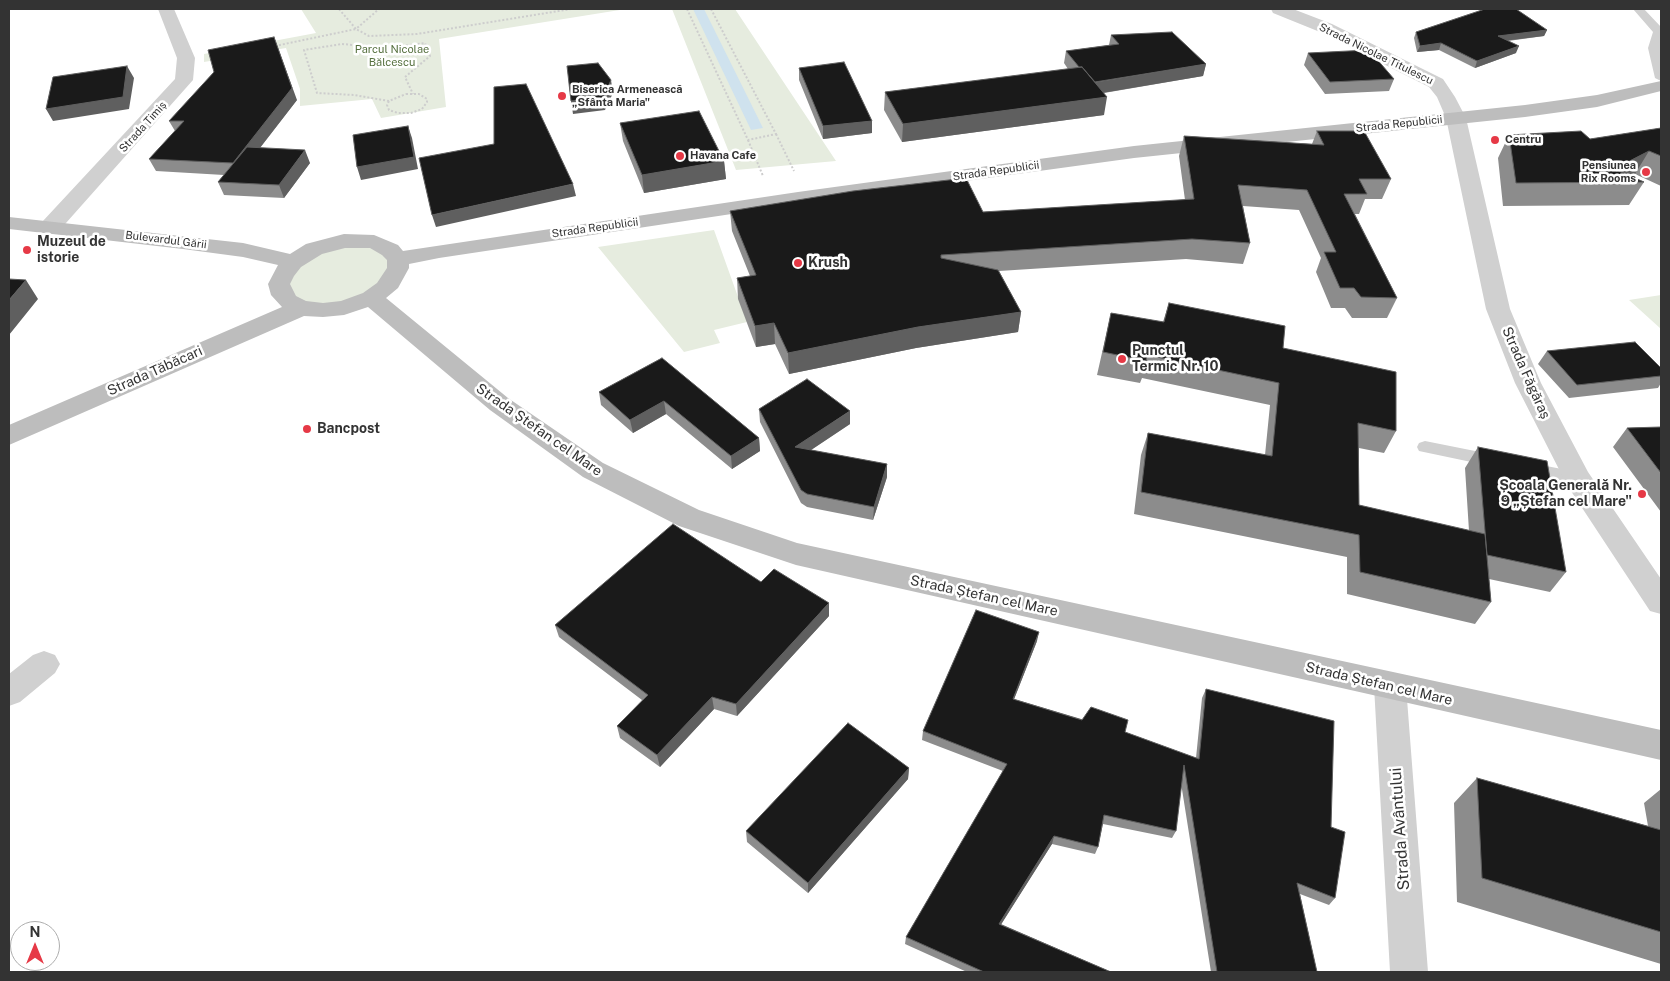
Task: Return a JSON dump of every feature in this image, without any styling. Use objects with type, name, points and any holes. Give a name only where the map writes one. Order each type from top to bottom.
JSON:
[{"type":"main road","name":"Strada Republicii","points":[[1598,101],[1661,86]]},
{"type":"main road","name":"Strada Republicii","points":[[398,259],[439,251],[774,201],[1134,152],[1598,101],[1661,99]]},
{"type":"main road","name":"Bulevardul Gării","points":[[9,223],[226,248],[293,262]]},
{"type":"main road","points":[[353,240],[382,245],[390,250],[398,259],[398,268],[386,288],[371,298],[344,308],[322,310],[301,308],[288,301],[283,295],[279,284],[283,274],[293,262],[323,245],[353,240]]},
{"type":"main road","name":"Strada Ștefan cel Mare","points":[[371,298],[499,404],[593,470],[689,518],[796,554],[1661,745]]},
{"type":"main road","name":"Strada Tăbăcari","points":[[9,436],[301,308]]},
{"type":"street","name":"Strada Timiș","points":[[50,228],[184,80],[186,58],[166,9]]},
{"type":"street","name":"Strada Nicolae Titulescu","points":[[1279,9],[1326,28],[1436,83],[1446,97],[1456,118]]},
{"type":"street","name":"Strada Făgăraș","points":[[1456,118],[1498,309],[1528,383],[1577,478],[1661,602]]},
{"type":"street","points":[[9,692],[44,664]]},
{"type":"street","name":"Strada Avântului","points":[[1390,686],[1409,972]]},
{"type":"lane","points":[[1638,9],[1659,32],[1654,48],[1661,78]]},
{"type":"lane","points":[[1425,447],[1577,478]]},
{"type":"path","points":[[339,9],[356,30],[370,36],[418,34],[571,9]]},
{"type":"path","points":[[270,47],[356,30],[379,9]]},
{"type":"path","points":[[687,9],[774,201]]},
{"type":"path","points":[[711,9],[807,197]]},
{"type":"path","points":[[413,94],[405,77],[430,56],[425,43],[418,34]]},
{"type":"path","points":[[389,101],[387,108],[393,112],[404,114],[426,106],[427,99],[424,96],[413,94],[399,96],[389,101],[354,95],[318,93],[304,50],[342,44],[386,48],[425,43]]},
{"type":"path","points":[[748,140],[776,134]]},
{"type":"green space","name":"Parcul Nicolae Bălcescu","points":[[301,9],[626,9],[439,39],[446,107],[381,118],[372,99],[300,106],[300,89],[286,48],[204,62],[204,54],[316,33]]},
{"type":"green space","points":[[672,9],[735,9],[836,161],[736,170]]},
{"type":"green space","points":[[714,230],[747,322],[714,330],[720,343],[684,352],[598,247]]},
{"type":"green space","points":[[353,240],[398,259],[371,298],[301,308],[283,274],[293,262]]},
{"type":"green space","points":[[1661,295],[1661,329],[1629,300]]},
{"type":"water","points":[[693,9],[704,9],[763,128],[751,130]]},
{"type":"building","points":[[1485,9],[1516,9],[1547,30],[1498,36],[1519,46],[1477,61],[1441,43],[1420,46],[1416,32]]},
{"type":"building","points":[[1172,32],[1206,64],[1095,82],[1066,51],[1119,44],[1111,35]]},
{"type":"building","points":[[274,37],[292,88],[233,163],[149,159],[184,121],[169,121],[214,72],[208,50]]},
{"type":"building","points":[[1369,50],[1394,79],[1330,82],[1308,53]]},
{"type":"building","points":[[844,62],[872,121],[823,126],[799,68]]},
{"type":"building","points":[[598,63],[611,80],[603,98],[571,101],[567,66]]},
{"type":"building","points":[[127,66],[123,97],[46,109],[53,77]]},
{"type":"building","points":[[1082,67],[1107,97],[903,124],[885,92]]},
{"type":"building","points":[[526,84],[573,184],[432,215],[419,158],[494,144],[494,87]]},
{"type":"building","points":[[699,111],[724,161],[642,175],[620,123]]},
{"type":"building","points":[[408,126],[414,157],[357,167],[353,135]]},
{"type":"building","points":[[1661,128],[1661,156],[1649,151],[1614,169],[1644,182],[1516,183],[1509,135],[1581,131],[1590,139]]},
{"type":"building","points":[[1317,131],[1364,131],[1391,179],[1359,179],[1367,194],[1344,194],[1397,298],[1361,297],[1354,288],[1340,288],[1324,252],[1336,252],[1307,190],[1238,185],[1250,243],[1192,239],[941,255],[941,258],[998,270],[1021,312],[918,327],[788,353],[774,323],[755,326],[737,278],[756,275],[730,211],[853,191],[966,178],[983,212],[1194,199],[1184,136],[1324,145]]},
{"type":"building","points":[[247,147],[305,150],[279,185],[218,182]]},
{"type":"building","points":[[9,279],[26,280],[9,300]]},
{"type":"building","points":[[1169,303],[1285,326],[1283,348],[1396,372],[1396,431],[1358,423],[1359,505],[1485,534],[1491,602],[1360,572],[1359,535],[1141,492],[1148,433],[1272,456],[1279,383],[1147,355],[1146,361],[1103,352],[1111,313],[1164,322]]},
{"type":"building","points":[[1635,342],[1661,368],[1661,376],[1577,385],[1547,351]]},
{"type":"building","points":[[662,358],[759,438],[731,456],[664,401],[630,420],[599,392]]},
{"type":"building","points":[[807,379],[850,411],[795,447],[887,464],[874,507],[807,494],[801,490],[759,409]]},
{"type":"building","points":[[1661,427],[1661,473],[1627,428]]},
{"type":"building","points":[[1478,447],[1547,461],[1566,572],[1487,555]]},
{"type":"building","points":[[673,524],[761,582],[774,569],[829,603],[736,704],[712,697],[657,755],[617,726],[648,695],[555,625]]},
{"type":"building","points":[[976,610],[1039,632],[1013,699],[1082,720],[1091,707],[1128,720],[1125,732],[1199,759],[1206,689],[1334,721],[1331,827],[1345,832],[1335,898],[1297,883],[1317,972],[1217,972],[1184,765],[1176,831],[1104,815],[1098,847],[1054,836],[999,924],[1111,972],[984,972],[906,937],[1007,764],[923,731]]},
{"type":"building","points":[[848,723],[909,768],[808,883],[746,831]]},
{"type":"building","points":[[1477,778],[1661,830],[1661,932],[1482,878]]},
{"type":"place","name":"Biserica Armenească „Sfânta Maria\"","points":[[562,96]]},
{"type":"place","name":"Centru","points":[[1495,140]]},
{"type":"place","name":"Havana Cafe","points":[[680,156]]},
{"type":"place","name":"Pensiunea Rix Rooms","points":[[1646,172]]},
{"type":"place","name":"Muzeul de istorie","points":[[27,250]]},
{"type":"place","name":"Krush","points":[[798,263]]},
{"type":"place","name":"Punctul Termic Nr. 10","points":[[1122,359]]},
{"type":"place","name":"Bancpost","points":[[307,429]]},
{"type":"place","name":"Școala Generală Nr. 9 „Ștefan cel Mare\"","points":[[1642,494]]}]
